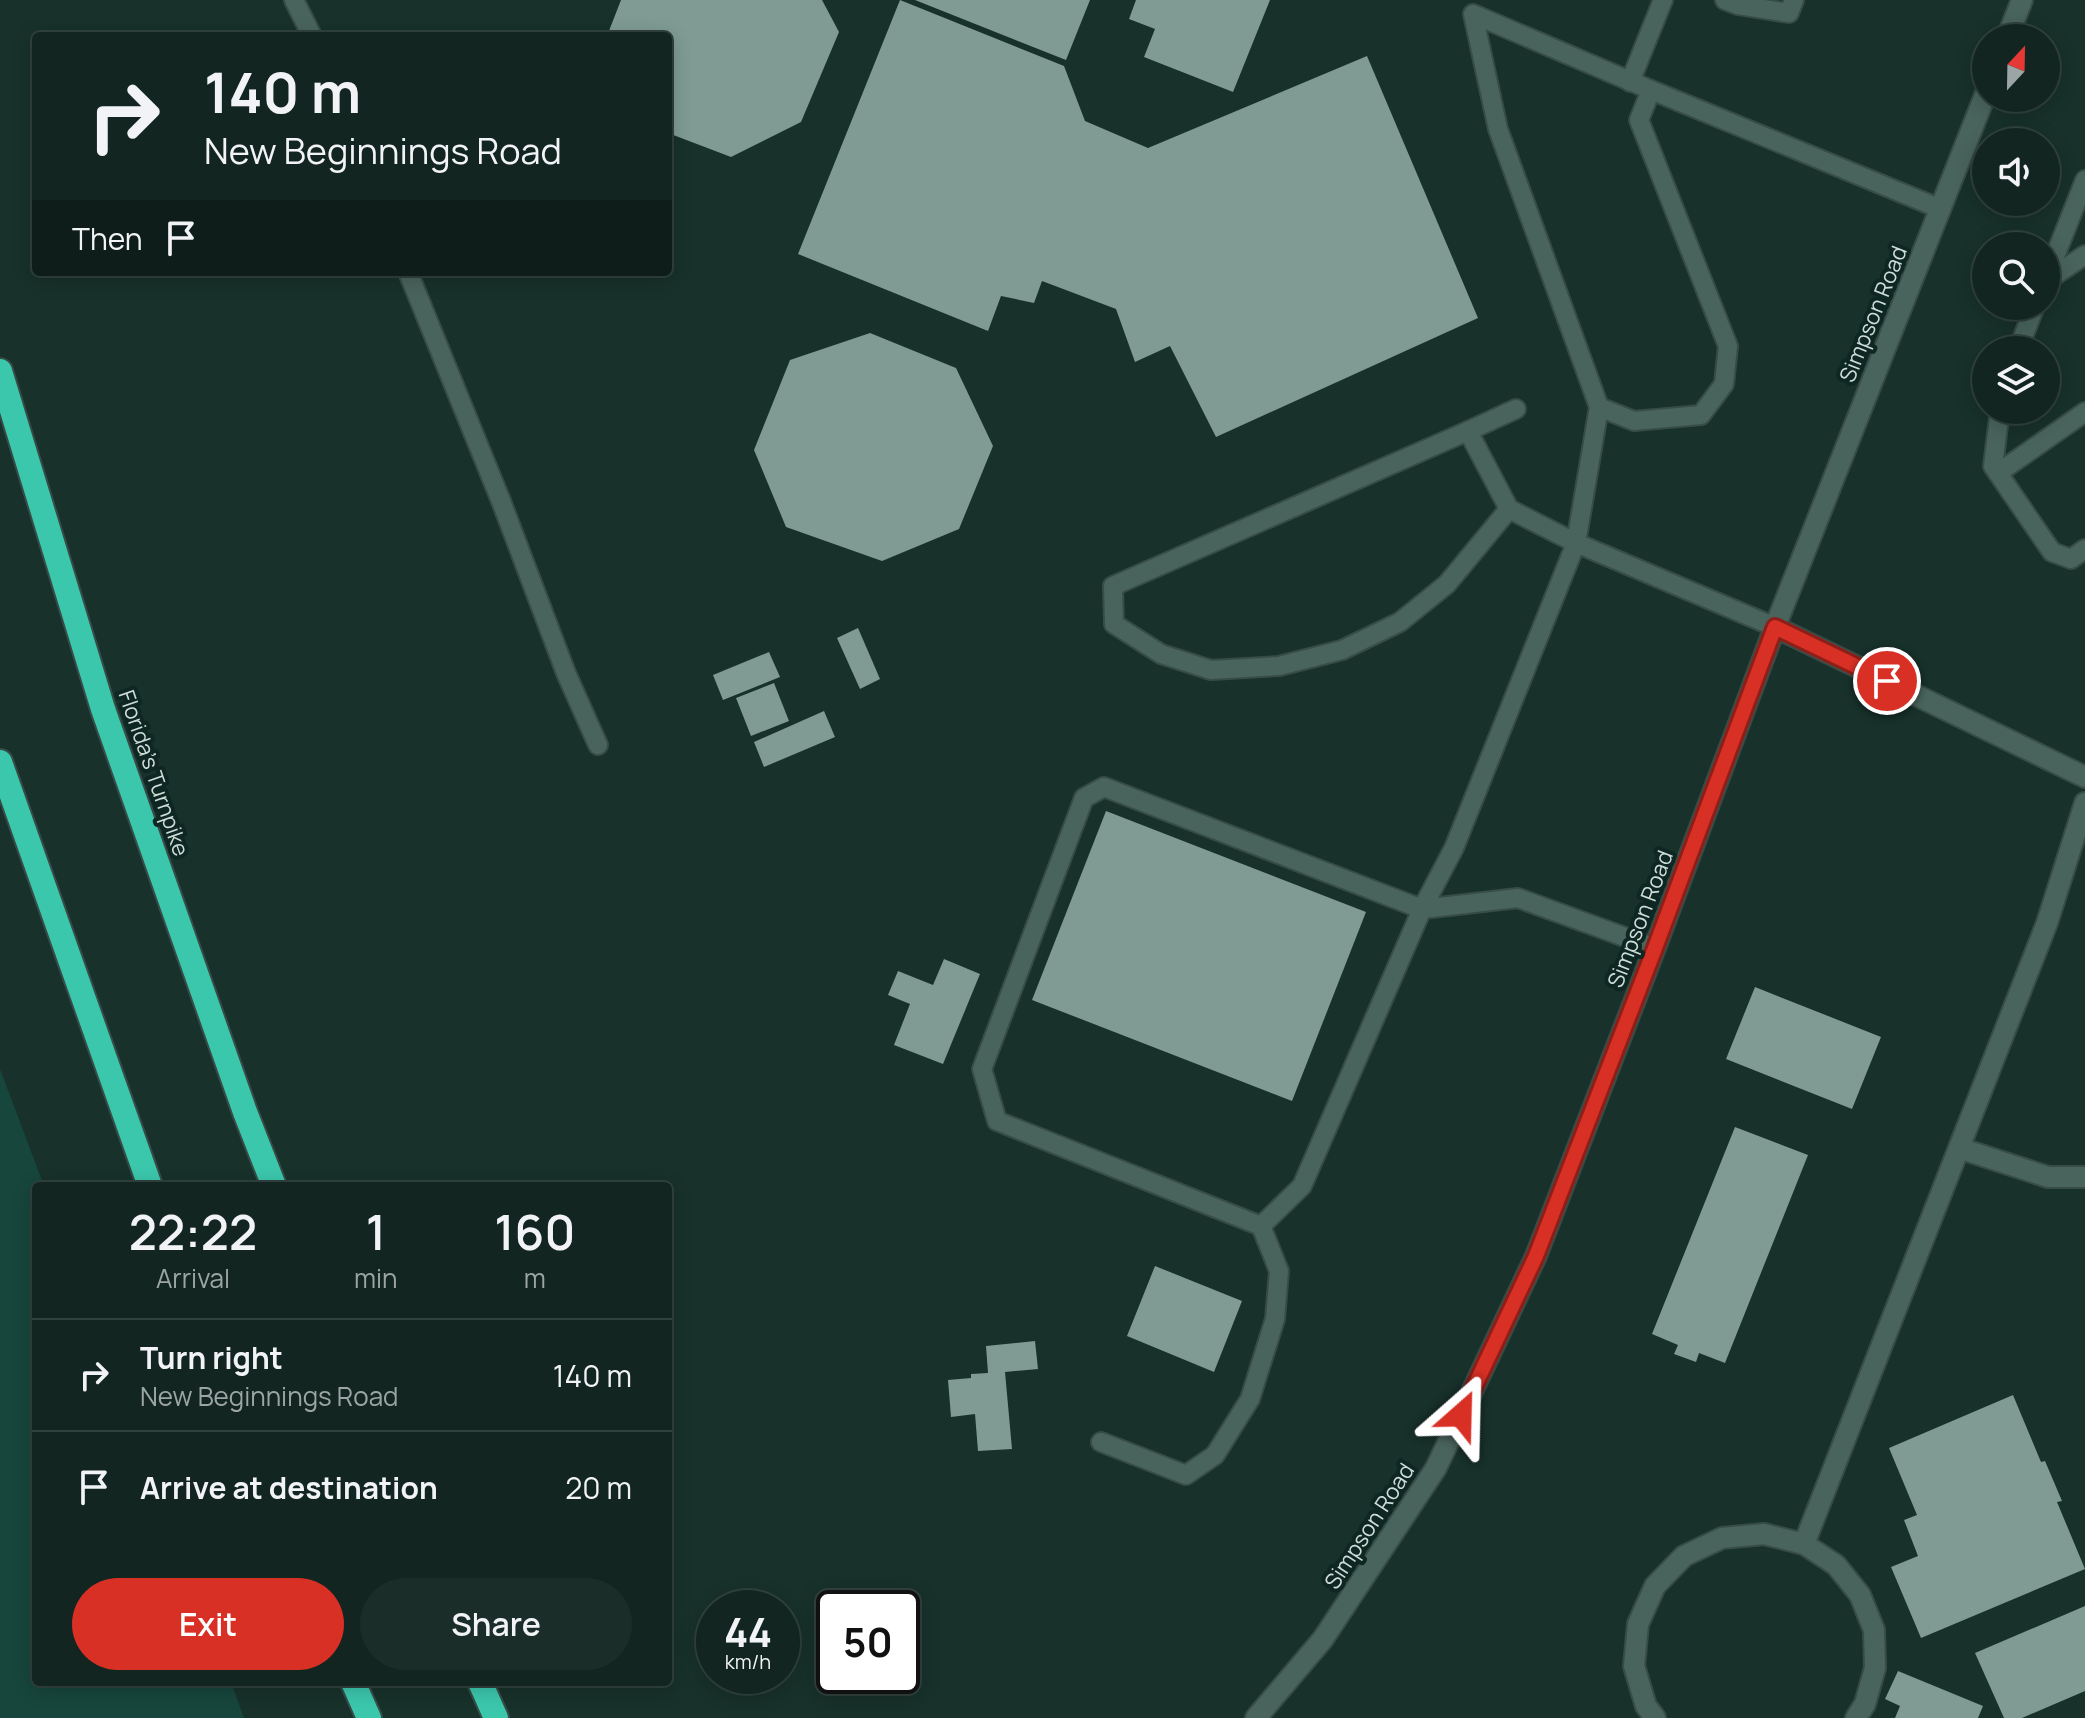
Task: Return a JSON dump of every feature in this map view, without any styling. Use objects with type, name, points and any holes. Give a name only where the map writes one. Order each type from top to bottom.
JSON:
[{"type":"highway","name":"Florida's Turnpike","points":[[0,371],[103,709],[239,1097],[272,1182]]},
{"type":"highway","points":[[0,762],[149,1182]]},
{"type":"highway","points":[[355,1686],[369,1718]]},
{"type":"highway","points":[[482,1686],[496,1718]]},
{"type":"main road","points":[[2013,24],[2022,0]]},
{"type":"main road","name":"Simpson Road","points":[[1256,1718],[1323,1639],[1436,1468],[1536,1256],[1775,627],[1979,112]]},
{"type":"main road","points":[[1775,627],[2085,777]]},
{"type":"main road","points":[[1804,1544],[2047,923],[2085,803]]},
{"type":"main road","points":[[1959,1148],[2048,1177],[2085,1177]]},
{"type":"main road","points":[[1655,1718],[1646,1706],[1634,1666],[1638,1624],[1655,1586],[1684,1556],[1722,1538],[1764,1534],[1804,1544],[1836,1565],[1860,1595],[1874,1630],[1875,1668],[1865,1704],[1856,1718]]},
{"type":"lane","points":[[294,0],[310,32]]},
{"type":"lane","points":[[1630,82],[1663,0]]},
{"type":"lane","points":[[1725,0],[1789,13],[1794,0]]},
{"type":"lane","points":[[1261,1226],[1302,1186],[1422,909],[1454,848],[1576,543],[1599,407],[1498,129],[1473,14],[1941,209]]},
{"type":"lane","points":[[1599,407],[1634,421],[1701,415],[1724,384],[1728,346],[1639,120],[1651,90]]},
{"type":"lane","points":[[2060,244],[2085,180]]},
{"type":"lane","points":[[2060,271],[2085,255]]},
{"type":"lane","points":[[410,276],[501,501],[566,673],[598,745]]},
{"type":"lane","points":[[1509,509],[1447,584],[1400,622],[1342,650],[1279,666],[1211,670],[1161,654],[1114,624],[1113,586],[1516,409]]},
{"type":"lane","points":[[1998,473],[2085,412]]},
{"type":"lane","points":[[1998,424],[1993,466],[2052,552],[2071,559],[2085,549]]},
{"type":"lane","points":[[1468,431],[1509,509],[1576,543],[1775,627]]},
{"type":"lane","points":[[1101,1442],[1186,1475],[1215,1455],[1250,1399],[1275,1319],[1279,1271],[1261,1226],[997,1121],[982,1069],[1084,798],[1104,787],[1422,909],[1518,898],[1655,948]]},
{"type":"green space","points":[[0,1069],[42,1182],[32,1182],[32,1686],[232,1686],[244,1718],[0,1718]]},
{"type":"building","points":[[621,0],[822,0],[839,32],[801,122],[731,157],[672,135],[672,32],[609,32]]},
{"type":"building","points":[[900,0],[1064,66],[1085,121],[1148,148],[1367,56],[1478,318],[1216,437],[1170,346],[1135,362],[1116,309],[1042,281],[1034,303],[1001,296],[988,331],[798,254]]},
{"type":"building","points":[[915,0],[1090,0],[1066,60]]},
{"type":"building","points":[[1136,0],[1270,0],[1233,92],[1144,57],[1155,29],[1129,19]]},
{"type":"building","points":[[870,333],[956,368],[993,446],[959,529],[882,561],[786,527],[754,450],[790,360]]},
{"type":"building","points":[[858,628],[880,679],[860,689],[837,638]]},
{"type":"building","points":[[769,652],[780,677],[723,700],[713,675]]},
{"type":"building","points":[[774,683],[789,721],[751,736],[736,698]]},
{"type":"building","points":[[824,711],[835,737],[764,767],[754,742]]},
{"type":"building","points":[[1106,811],[1366,912],[1292,1101],[1032,1000]]},
{"type":"building","points":[[944,959],[980,974],[943,1064],[894,1045],[910,1004],[888,995],[898,971],[933,985]]},
{"type":"building","points":[[1755,987],[1881,1037],[1852,1109],[1726,1059]]},
{"type":"building","points":[[1735,1127],[1808,1155],[1725,1363],[1699,1353],[1696,1362],[1674,1354],[1678,1345],[1652,1334]]},
{"type":"building","points":[[1155,1266],[1242,1301],[1214,1372],[1127,1336]]},
{"type":"building","points":[[1035,1341],[1038,1369],[1005,1372],[1012,1449],[978,1451],[975,1414],[951,1417],[948,1380],[988,1373],[986,1346]]},
{"type":"building","points":[[2013,1395],[2041,1462],[2045,1461],[2062,1501],[2057,1502],[2085,1569],[1921,1638],[1891,1567],[1918,1556],[1904,1520],[1917,1515],[1889,1448]]},
{"type":"building","points":[[2085,1606],[2085,1691],[2022,1718],[2004,1718],[1975,1653]]},
{"type":"building","points":[[1898,1671],[1983,1706],[1978,1718],[1895,1718],[1900,1706],[1885,1699]]},
{"type":"route","points":[[1461,1415],[1536,1256],[1775,627],[1887,681]]}]
